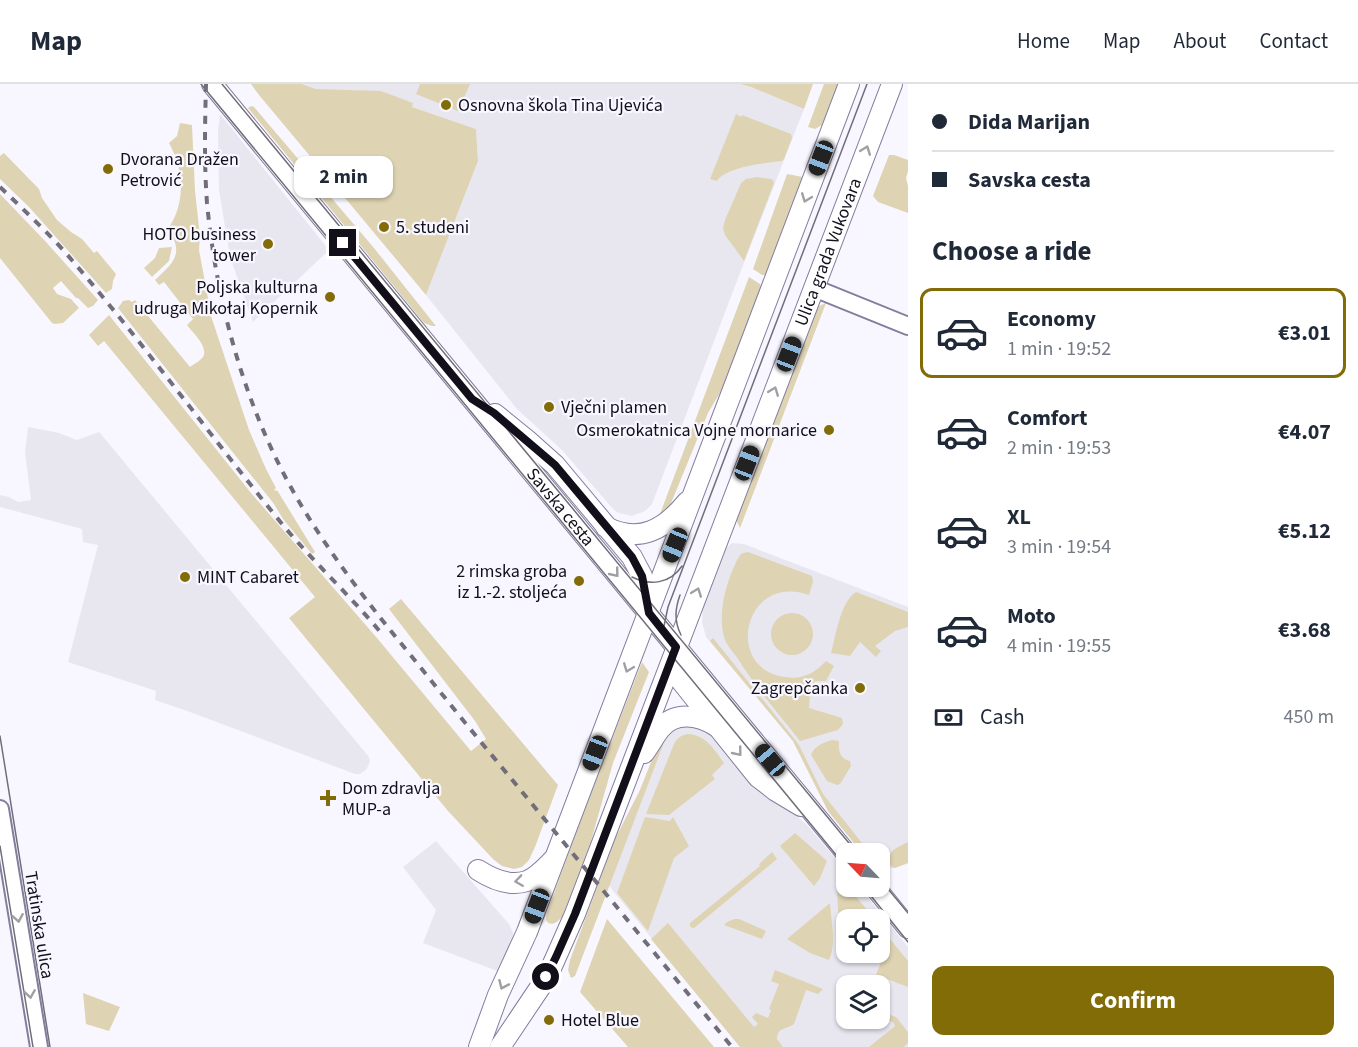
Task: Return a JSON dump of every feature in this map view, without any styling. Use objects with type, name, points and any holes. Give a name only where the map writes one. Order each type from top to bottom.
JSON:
[{"type":"main road","name":"Savska cesta","points":[[212,84],[838,843]]},
{"type":"main road","points":[[479,1047],[498,995],[527,932],[849,84]]},
{"type":"main road","name":"Ulica grada Vukovara","points":[[500,1047],[538,991],[575,914],[891,84]]},
{"type":"main road","name":"Savska cesta","points":[[472,399],[494,413],[549,459],[632,557],[639,568],[645,586],[649,613]]},
{"type":"main road","points":[[606,527],[621,533],[646,534],[676,515],[694,493]]},
{"type":"main road","points":[[676,647],[678,677],[758,777],[776,791],[813,812]]},
{"type":"main road","points":[[629,771],[643,755],[659,730],[669,721],[681,717],[695,717],[717,726]]},
{"type":"main road","points":[[478,870],[497,880],[521,882],[535,876],[555,858]]},
{"type":"main road","points":[[883,897],[908,928]]},
{"type":"street","points":[[814,288],[908,326]]},
{"type":"street","name":"Tratinska ulica","points":[[0,808],[39,1047]]},
{"type":"shaded area","points":[[251,84],[302,84],[316,89],[381,91],[413,103],[412,107],[476,129],[478,161],[426,295],[259,95]]},
{"type":"shaded area","points":[[302,84],[740,84],[804,109],[652,504],[645,511],[632,516],[614,510],[562,450],[517,409],[426,295],[478,161],[476,129],[412,107],[412,104],[316,89]]},
{"type":"shaded area","points":[[420,84],[470,84],[458,111],[416,94]]},
{"type":"shaded area","points":[[740,84],[813,84],[804,109]]},
{"type":"shaded area","points":[[824,84],[838,84],[822,125],[815,129],[808,127]]},
{"type":"shaded area","points":[[251,106],[374,248],[436,326],[424,323],[248,108]]},
{"type":"shaded area","points":[[220,114],[329,250],[253,322],[230,257],[219,190]]},
{"type":"shaded area","points":[[736,114],[791,134],[792,138],[784,159],[737,169],[717,181],[710,179]]},
{"type":"shaded area","points":[[180,123],[192,125],[199,250],[209,310],[249,430],[276,488],[274,490],[277,490],[315,552],[312,554],[118,308],[123,301],[135,300],[190,367],[203,357],[202,344],[187,325],[193,319],[164,282],[159,285],[155,280],[172,263],[176,252],[176,245],[168,229],[178,208],[181,186],[178,164],[169,143],[177,136]]},
{"type":"shaded area","points":[[4,153],[39,189],[42,198],[57,220],[82,239],[94,253],[97,251],[116,274],[112,289],[106,293],[29,207],[0,179],[0,156]]},
{"type":"shaded area","points":[[889,155],[908,160],[906,178],[908,213],[878,202],[873,196]]},
{"type":"shaded area","points":[[787,174],[803,177],[766,275],[762,275],[753,269]]},
{"type":"shaded area","points":[[757,177],[772,179],[774,183],[744,261],[725,235],[723,228],[741,183],[746,179]]},
{"type":"shaded area","points":[[0,194],[98,300],[93,306],[88,308],[61,281],[53,288],[57,294],[71,299],[79,308],[63,323],[52,323],[0,258]]},
{"type":"shaded area","points":[[172,247],[169,261],[152,277],[144,268],[155,258],[159,248]]},
{"type":"shaded area","points":[[749,277],[761,287],[724,386],[708,413],[667,513],[657,522]]},
{"type":"shaded area","points":[[826,303],[740,528],[737,517],[815,312],[819,306]]},
{"type":"shaded area","points":[[109,315],[251,493],[471,751],[486,739],[475,721],[389,609],[401,599],[558,785],[535,847],[529,860],[522,867],[514,869],[502,866],[448,811],[289,618],[315,597],[104,341],[98,346],[89,335]]},
{"type":"shaded area","points":[[28,427],[59,433],[77,440],[100,433],[369,757],[370,762],[366,770],[355,774],[155,700],[156,691],[68,662],[98,545],[83,542],[82,529],[0,507],[0,495],[18,502],[31,500],[25,453]]},
{"type":"shaded area","points":[[732,543],[744,544],[908,607],[908,863],[890,868],[890,843],[854,843],[828,811],[793,741],[706,637],[702,622],[703,608],[725,549]]},
{"type":"shaded area","points":[[748,552],[812,576],[813,582],[809,595],[787,592],[769,597],[756,609],[749,624],[748,641],[753,658],[766,670],[785,677],[808,675],[826,661],[834,666],[826,681],[815,681],[809,708],[842,718],[843,724],[838,730],[800,741],[726,643],[722,619],[724,596],[740,555]]},
{"type":"shaded area","points":[[856,592],[908,612],[908,627],[895,631],[875,646],[881,651],[876,657],[860,642],[850,656],[831,653],[842,611]]},
{"type":"shaded area","points":[[792,613],[807,619],[813,634],[807,649],[792,655],[777,649],[771,634],[777,619]]},
{"type":"shaded area","points":[[713,638],[799,745],[823,794],[862,843],[854,843],[828,811],[793,741],[710,641]]},
{"type":"shaded area","points":[[642,662],[649,672],[613,763],[591,841],[562,917],[557,922],[548,923],[547,912]]},
{"type":"shaded area","points":[[702,722],[767,790],[807,825],[836,859],[836,897],[867,897],[877,909],[836,909],[836,963],[890,963],[890,925],[908,947],[908,1047],[740,1047],[601,876],[615,839],[640,790],[661,737],[667,728]]},
{"type":"shaded area","points":[[688,734],[705,740],[724,763],[712,775],[715,779],[669,815],[646,814],[676,740]]},
{"type":"shaded area","points":[[665,736],[577,971],[571,978],[568,970],[570,960],[615,839],[640,790],[661,737]]},
{"type":"shaded area","points":[[832,740],[839,741],[840,754],[850,761],[851,766],[840,784],[837,785],[827,781],[811,755],[822,743]]},
{"type":"shaded area","points":[[645,817],[670,821],[673,817],[689,846],[674,858],[648,931],[617,893]]},
{"type":"shaded area","points":[[795,833],[827,861],[814,886],[780,846]]},
{"type":"shaded area","points":[[436,841],[509,924],[513,939],[500,972],[423,943],[436,910],[403,867]]},
{"type":"shaded area","points":[[908,842],[908,863],[895,868],[891,866],[890,854]]},
{"type":"shaded area","points":[[772,852],[777,859],[694,928],[690,927],[690,923],[760,866],[759,864]]},
{"type":"shaded area","points":[[837,897],[856,897],[866,909],[838,909]]},
{"type":"shaded area","points":[[830,903],[833,940],[829,960],[810,953],[787,939]]},
{"type":"shaded area","points":[[607,919],[714,1047],[628,1047],[580,992]]},
{"type":"shaded area","points":[[734,919],[766,931],[762,939],[724,925]]},
{"type":"shaded area","points":[[668,923],[754,1027],[758,1024],[752,1017],[756,1013],[768,1018],[771,1010],[769,1009],[779,984],[771,981],[775,970],[823,989],[818,994],[806,990],[794,1024],[777,1035],[783,1047],[740,1047],[651,939]]},
{"type":"shaded area","points":[[890,939],[908,961],[908,987],[890,980],[890,975],[876,975],[881,963],[890,963]]},
{"type":"shaded area","points":[[83,993],[120,1007],[109,1031],[86,1024]]},
{"type":"shaded area","points":[[890,1015],[896,1017],[908,1032],[908,1043],[904,1047],[869,1047],[895,1026],[890,1021]]},
{"type":"tram line","points":[[201,84],[836,855]]},
{"type":"tram line","points":[[222,84],[849,843]]},
{"type":"tram line","points":[[664,626],[668,607],[867,84]]},
{"type":"tram line","points":[[632,577],[646,582],[659,582],[672,577],[682,566]]},
{"type":"tram line","points":[[680,595],[676,615],[681,635]]},
{"type":"tram line","points":[[0,736],[50,1047]]},
{"type":"tram line","points":[[0,846],[33,1047]]},
{"type":"tram line","points":[[890,891],[908,913]]},
{"type":"tram line","points":[[872,897],[908,942]]},
{"type":"railway","points":[[206,84],[206,188],[218,282],[250,397],[265,434],[301,505],[350,578],[377,613],[732,1047]]},
{"type":"railway","points":[[0,187],[67,255],[128,327],[278,519],[382,634]]},
{"type":"place","name":"Osnovna škola Tina Ujevića","points":[[446,105]]},
{"type":"place","name":"Dvorana Dražen Petrović","points":[[108,169]]},
{"type":"place","name":"5. studeni","points":[[384,227]]},
{"type":"place","name":"HOTO business tower","points":[[268,244]]},
{"type":"place","name":"Poljska kulturna udruga Mikołaj Kopernik","points":[[330,297]]},
{"type":"place","name":"Vječni plamen","points":[[549,407]]},
{"type":"place","name":"Osmerokatnica Vojne mornarice","points":[[829,430]]},
{"type":"place","name":"MINT Cabaret","points":[[185,577]]},
{"type":"place","name":"2 rimska groba iz 1.-2. stoljeća","points":[[579,581]]},
{"type":"place","name":"Zagrepčanka","points":[[860,688]]},
{"type":"place","name":"Dom zdravlja MUP-a","points":[[328,798]]},
{"type":"place","name":"Hotel Blue","points":[[549,1020]]},
{"type":"route","points":[[343,243],[472,399],[494,413],[555,465],[632,557],[642,576],[649,613],[676,647],[575,914],[546,977]]}]
